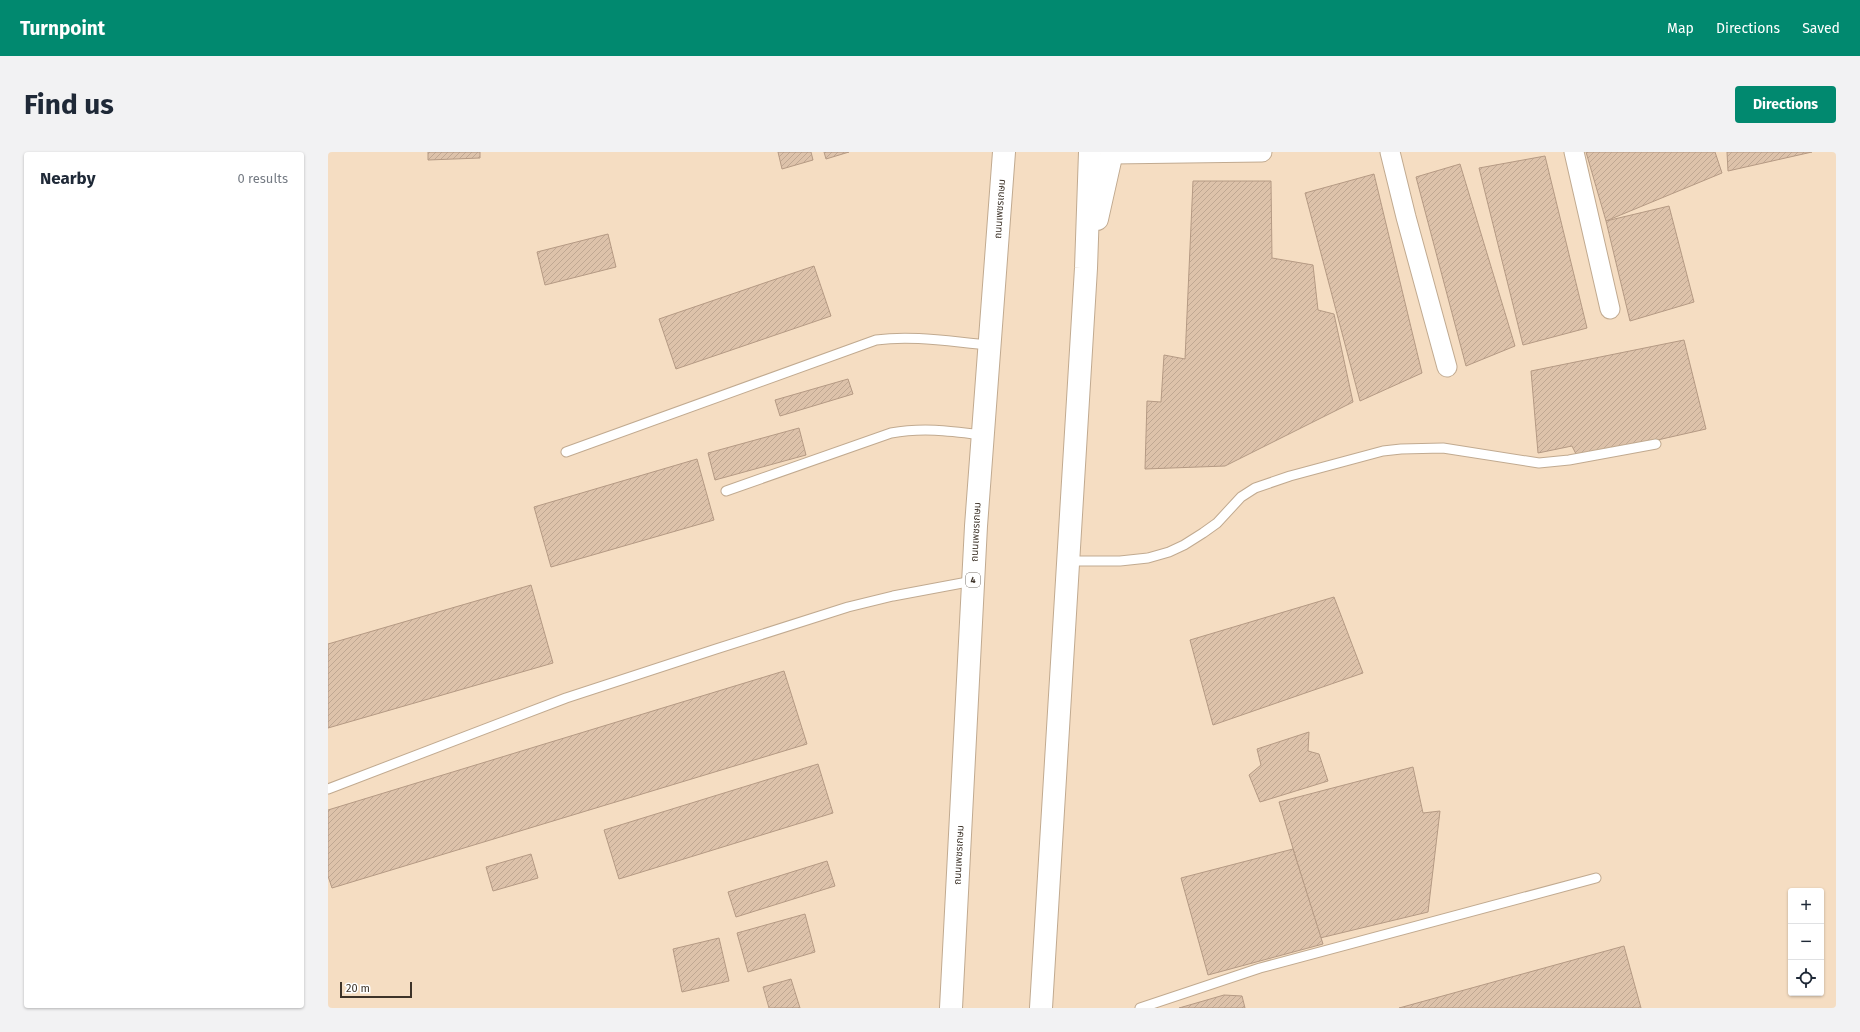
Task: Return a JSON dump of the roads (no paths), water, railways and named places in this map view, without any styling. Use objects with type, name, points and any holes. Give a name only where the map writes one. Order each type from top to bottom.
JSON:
[{"type":"highway","name":"ถนนเพชรเกษม","points":[[951,1008],[973,581],[1004,152]]},
{"type":"highway","points":[[1041,1008],[1086,268],[1090,152]]},
{"type":"highway","points":[[1086,268],[1112,153]]},
{"type":"street","points":[[1112,153],[1262,152]]},
{"type":"street","points":[[1390,152],[1447,367]]},
{"type":"street","points":[[1574,152],[1610,309]]},
{"type":"lane","points":[[566,452],[876,340],[915,338],[990,345]]},
{"type":"lane","points":[[726,491],[891,434],[911,429],[983,435]]},
{"type":"lane","points":[[1068,560],[1120,561],[1148,558],[1169,552],[1184,545],[1203,533],[1217,522],[1241,497],[1255,488],[1290,476],[1383,451],[1442,448],[1539,463],[1569,460],[1656,444]]},
{"type":"lane","points":[[328,789],[566,698],[716,648],[848,607],[894,596],[973,581]]},
{"type":"lane","points":[[1140,1008],[1260,968],[1596,878]]}]
